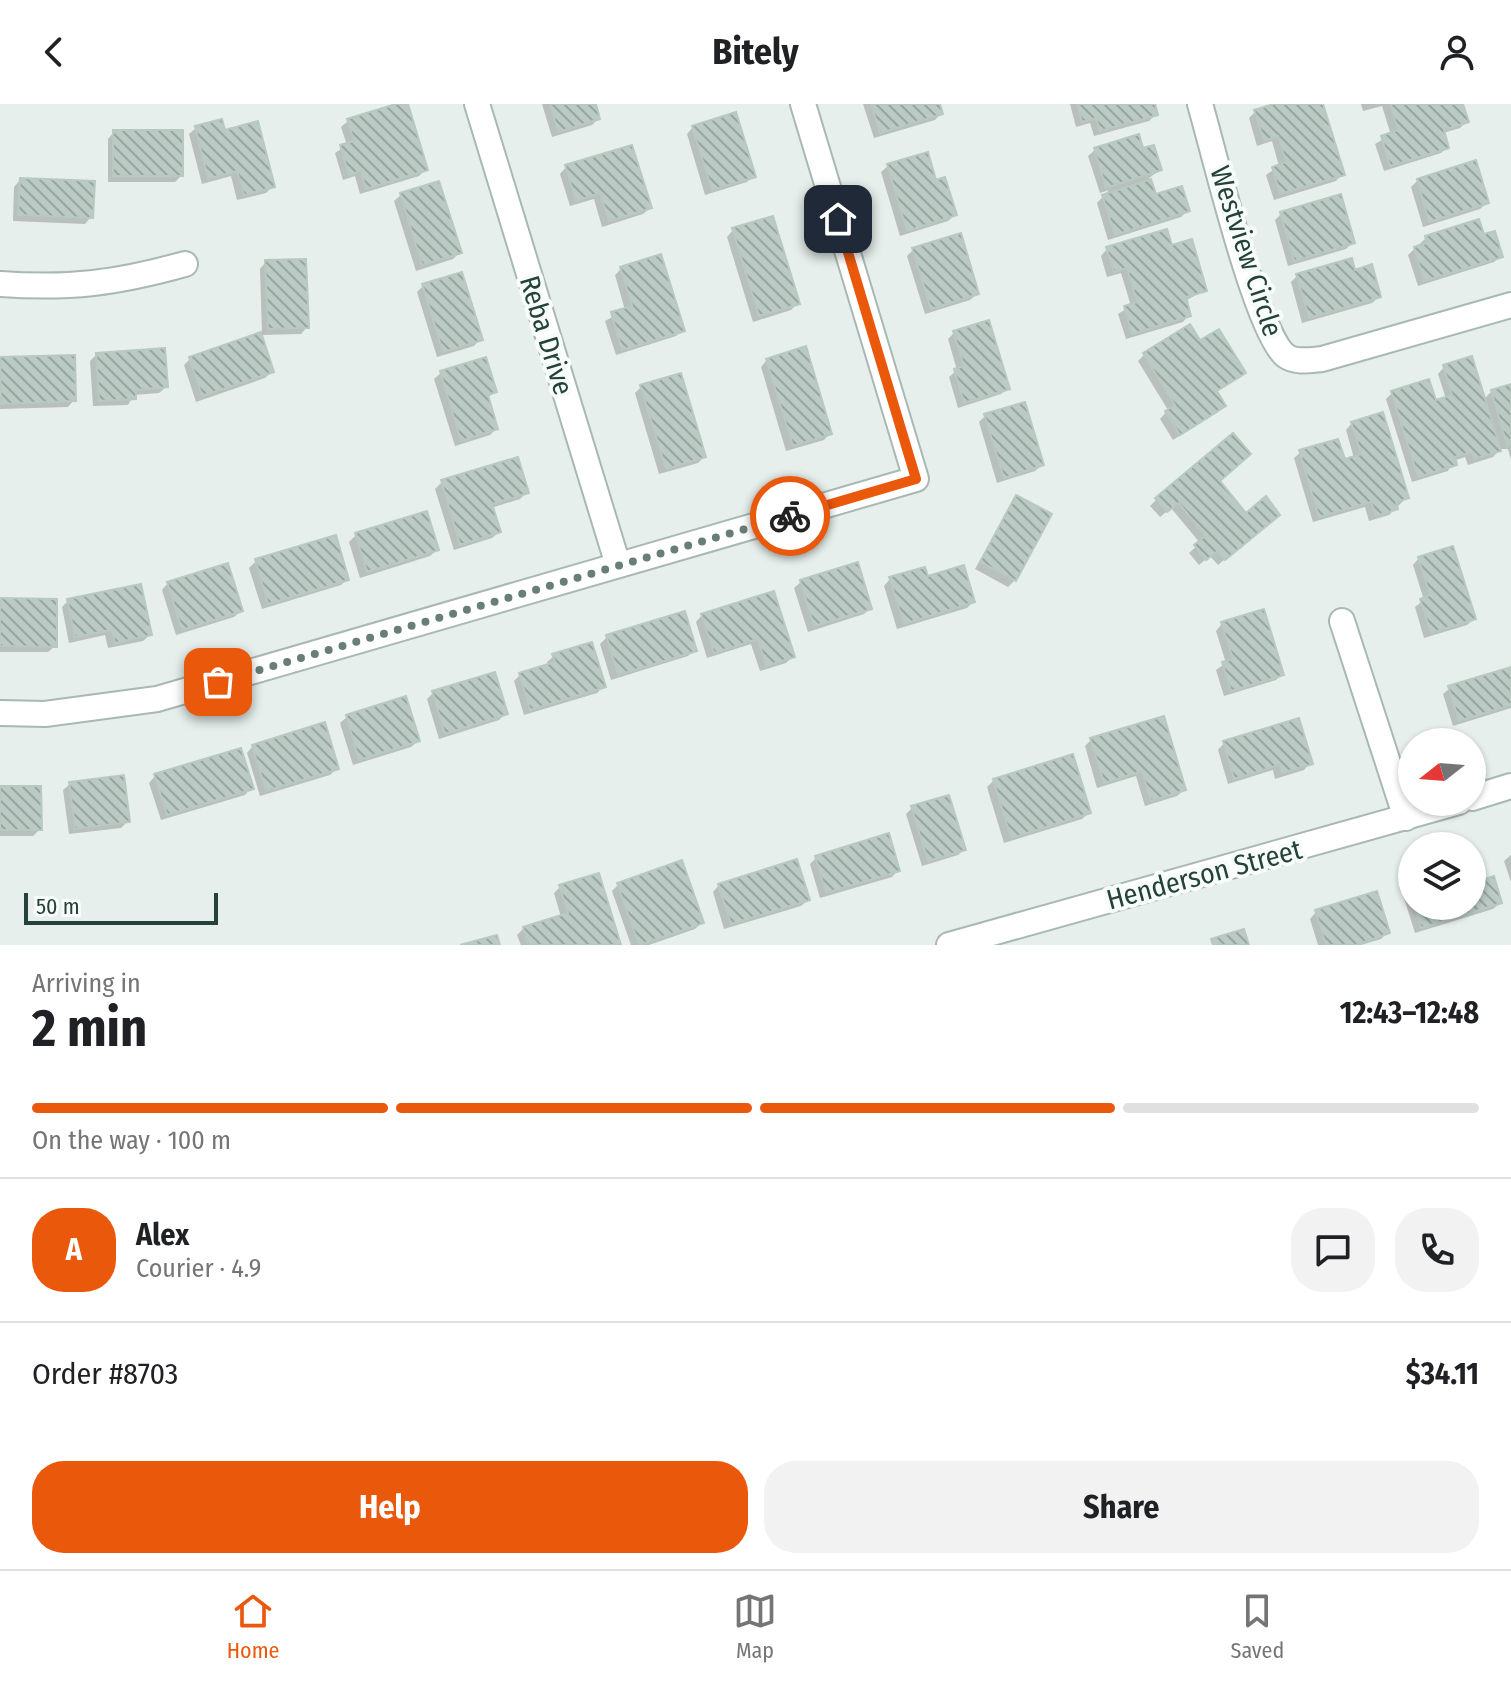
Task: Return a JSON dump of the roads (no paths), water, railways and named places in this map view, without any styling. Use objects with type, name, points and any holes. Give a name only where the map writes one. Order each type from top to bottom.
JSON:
[{"type":"street","name":"Reba Drive","points":[[477,104],[618,565]]},
{"type":"street","points":[[0,713],[45,714],[157,699],[916,479],[803,104]]},
{"type":"street","name":"Westview Circle","points":[[1200,104],[1263,317],[1285,356],[1297,361],[1322,359],[1511,305]]},
{"type":"street","points":[[0,284],[53,288],[110,283],[185,264]]},
{"type":"street","points":[[1342,621],[1406,818]]},
{"type":"street","points":[[1486,794],[1511,786]]},
{"type":"street","name":"Henderson Street","points":[[949,945],[1013,936],[1413,816]]}]
